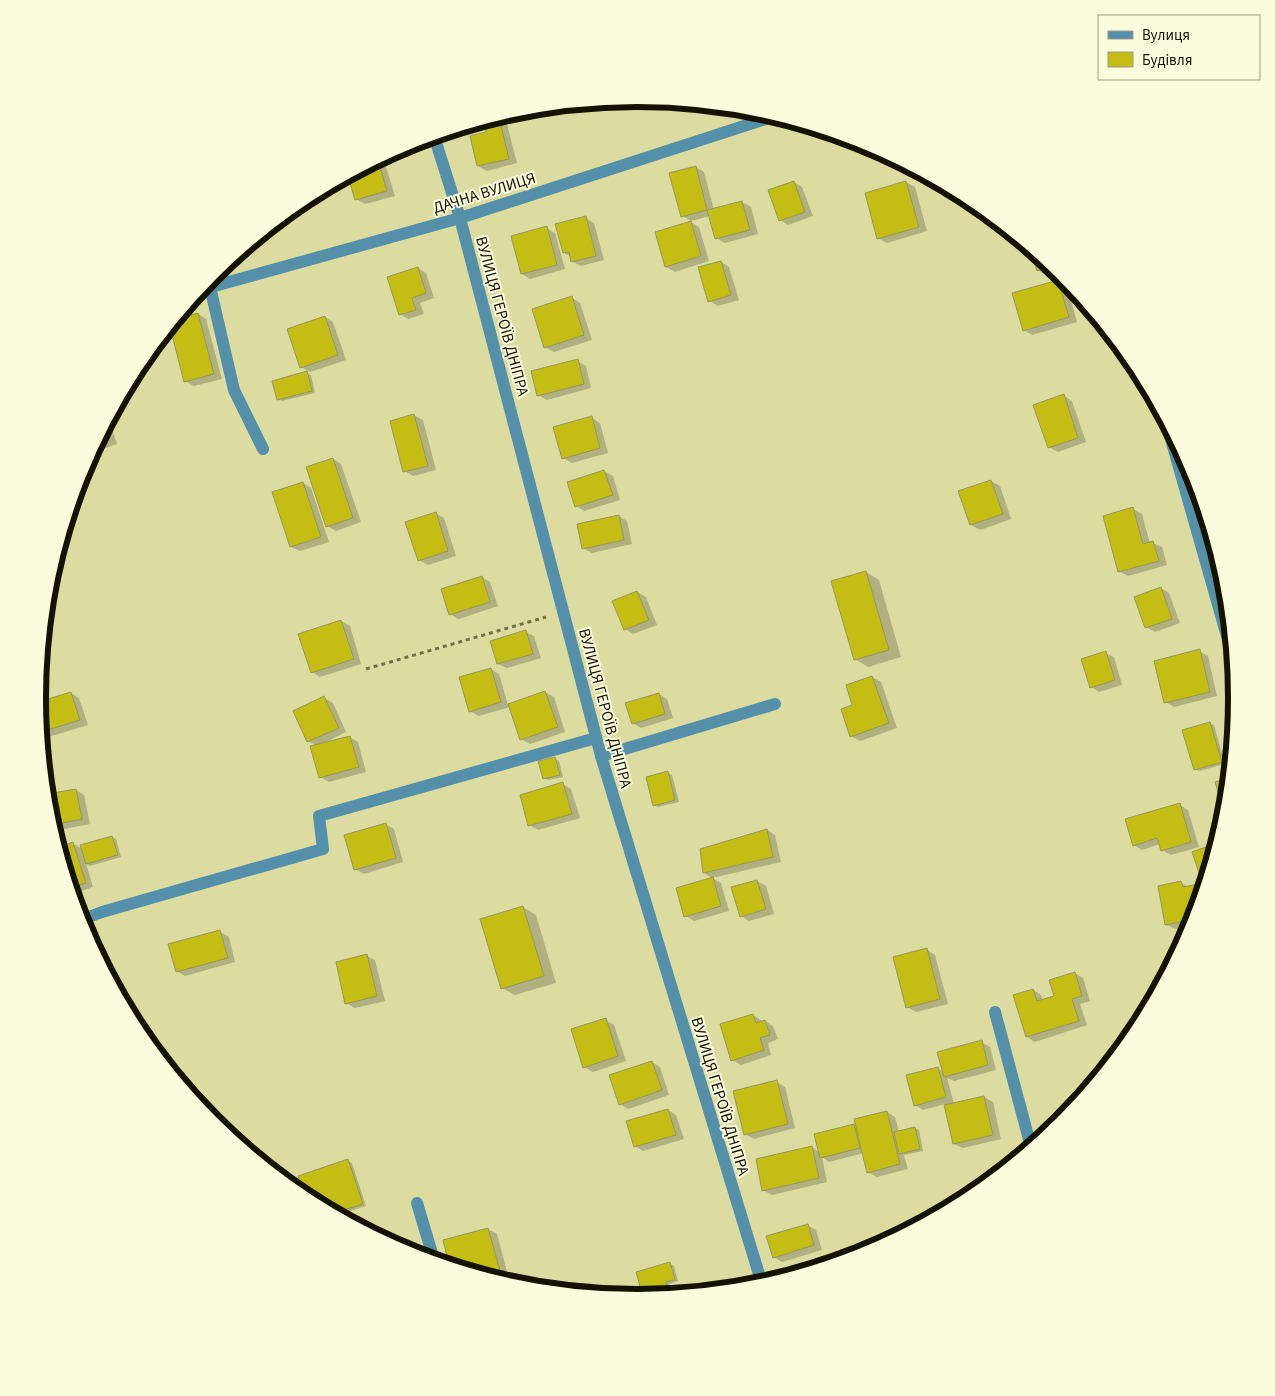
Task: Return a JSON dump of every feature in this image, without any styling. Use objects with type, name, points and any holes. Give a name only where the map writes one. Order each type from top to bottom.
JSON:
[{"type":"street","name":"ДАЧНА ВУЛИЦЯ","points":[[213,287],[460,218],[762,120]]},
{"type":"street","name":"ВУЛИЦЯ ГЕРОЇВ ДНІПРА","points":[[436,142],[460,218],[601,756],[760,1276]]},
{"type":"street","points":[[206,294],[234,390],[263,449]]},
{"type":"street","points":[[1180,463],[1224,626]]},
{"type":"street","points":[[601,756],[775,704]]},
{"type":"street","points":[[89,917],[323,849],[319,816],[596,738]]},
{"type":"street","points":[[995,1012],[1029,1141]]},
{"type":"street","points":[[417,1203],[432,1252]]},
{"type":"path","points":[[366,669],[563,612]]},
{"type":"building","points":[[500,123],[509,159],[477,166],[470,136],[486,132],[485,127]]},
{"type":"building","points":[[380,166],[387,191],[355,200],[350,182]]},
{"type":"building","points":[[696,166],[707,210],[681,217],[669,173]]},
{"type":"building","points":[[794,181],[805,212],[779,221],[768,190]]},
{"type":"building","points":[[906,181],[919,227],[877,239],[865,193]]},
{"type":"building","points":[[742,201],[750,230],[715,239],[707,210]]},
{"type":"building","points":[[586,216],[596,256],[571,262],[569,252],[563,253],[555,224]]},
{"type":"building","points":[[691,221],[701,256],[665,267],[655,232]]},
{"type":"building","points":[[547,226],[557,265],[521,274],[511,236]]},
{"type":"building","points":[[1033,259],[1044,269],[1037,271]]},
{"type":"building","points":[[721,261],[731,295],[708,302],[698,267]]},
{"type":"building","points":[[418,267],[426,293],[412,298],[416,310],[399,315],[387,277]]},
{"type":"building","points":[[1056,280],[1059,283],[1069,317],[1023,331],[1012,293]]},
{"type":"building","points":[[572,296],[584,335],[544,348],[532,309]]},
{"type":"building","points":[[198,313],[214,374],[184,382],[172,334],[186,316]]},
{"type":"building","points":[[325,316],[338,355],[300,368],[287,329]]},
{"type":"building","points":[[578,359],[584,384],[537,396],[531,371]]},
{"type":"building","points":[[307,371],[312,391],[277,400],[272,381]]},
{"type":"building","points":[[1064,394],[1078,438],[1048,448],[1033,405]]},
{"type":"building","points":[[414,414],[428,466],[403,472],[390,421]]},
{"type":"building","points":[[592,416],[600,448],[562,459],[553,427]]},
{"type":"building","points":[[333,458],[353,518],[326,527],[306,467]]},
{"type":"building","points":[[604,470],[613,495],[575,507],[567,482]]},
{"type":"building","points":[[991,480],[1003,514],[970,525],[958,491]]},
{"type":"building","points":[[303,482],[321,537],[290,547],[272,492]]},
{"type":"building","points":[[1133,507],[1143,544],[1153,541],[1159,561],[1118,572],[1103,516]]},
{"type":"building","points":[[436,512],[448,551],[418,561],[405,522]]},
{"type":"building","points":[[619,515],[624,540],[582,549],[577,524]]},
{"type":"building","points":[[866,571],[889,650],[854,660],[831,581]]},
{"type":"building","points":[[482,576],[490,602],[449,615],[441,589]]},
{"type":"building","points":[[1161,587],[1172,619],[1145,628],[1134,597]]},
{"type":"building","points":[[637,591],[649,620],[624,630],[612,601]]},
{"type":"building","points":[[341,620],[354,659],[311,673],[298,634]]},
{"type":"building","points":[[526,630],[533,654],[497,664],[490,641]]},
{"type":"building","points":[[1200,649],[1210,692],[1164,703],[1154,661]]},
{"type":"building","points":[[1106,651],[1115,680],[1090,688],[1081,659]]},
{"type":"building","points":[[491,668],[501,702],[469,712],[459,677]]},
{"type":"building","points":[[872,676],[889,723],[850,737],[841,709],[852,705],[846,685]]},
{"type":"building","points":[[545,691],[558,727],[520,740],[508,704]]},
{"type":"building","points":[[71,692],[80,720],[48,730],[46,700]]},
{"type":"building","points":[[659,693],[665,714],[632,724],[625,703]]},
{"type":"building","points":[[324,696],[339,728],[307,742],[293,711]]},
{"type":"building","points":[[1210,722],[1222,762],[1194,770],[1182,730]]},
{"type":"building","points":[[350,736],[359,767],[319,778],[310,746]]},
{"type":"building","points":[[555,757],[560,775],[543,779],[538,761]]},
{"type":"building","points":[[668,771],[675,800],[653,806],[646,777]]},
{"type":"building","points":[[1223,779],[1220,797],[1215,782]]},
{"type":"building","points":[[563,782],[572,814],[528,826],[520,795]]},
{"type":"building","points":[[76,789],[82,819],[60,823],[54,793]]},
{"type":"building","points":[[1180,803],[1191,842],[1161,851],[1157,838],[1133,846],[1125,819]]},
{"type":"building","points":[[386,823],[396,858],[354,870],[344,835]]},
{"type":"building","points":[[767,829],[773,857],[703,873],[700,849]]},
{"type":"building","points":[[112,836],[118,855],[86,864],[80,845]]},
{"type":"building","points":[[73,842],[86,883],[77,885],[65,845]]},
{"type":"building","points":[[1210,845],[1200,877],[1192,852]]},
{"type":"building","points":[[713,877],[721,906],[684,917],[676,888]]},
{"type":"building","points":[[757,880],[766,909],[740,917],[731,887]]},
{"type":"building","points":[[1181,881],[1183,887],[1198,884],[1185,921],[1165,925],[1158,886]]},
{"type":"building","points":[[523,906],[544,976],[501,989],[480,919]]},
{"type":"building","points":[[220,930],[228,958],[176,972],[168,944]]},
{"type":"building","points":[[927,948],[940,999],[906,1008],[893,957]]},
{"type":"building","points":[[367,954],[377,996],[345,1004],[336,962]]},
{"type":"building","points":[[1075,972],[1082,996],[1072,999],[1079,1021],[1026,1037],[1013,995],[1033,989],[1037,1001],[1054,996],[1049,980]]},
{"type":"building","points":[[753,1014],[756,1023],[765,1020],[770,1035],[760,1038],[764,1050],[731,1061],[720,1024]]},
{"type":"building","points":[[606,1018],[618,1056],[583,1068],[571,1029]]},
{"type":"building","points":[[982,1040],[988,1065],[944,1077],[937,1052]]},
{"type":"building","points":[[652,1061],[662,1090],[619,1105],[609,1075]]},
{"type":"building","points":[[938,1067],[946,1097],[914,1106],[906,1075]]},
{"type":"building","points":[[777,1080],[788,1124],[744,1135],[733,1091]]},
{"type":"building","points":[[984,1096],[993,1135],[953,1144],[944,1105]]},
{"type":"building","points":[[668,1109],[676,1135],[634,1147],[626,1121]]},
{"type":"building","points":[[887,1111],[900,1164],[867,1173],[854,1119]]},
{"type":"building","points":[[854,1124],[860,1148],[820,1158],[814,1134]]},
{"type":"building","points":[[915,1127],[920,1149],[899,1154],[894,1132]]},
{"type":"building","points":[[812,1146],[819,1178],[762,1191],[756,1159]]},
{"type":"building","points":[[348,1159],[363,1204],[343,1210],[301,1184],[298,1176]]},
{"type":"building","points":[[808,1224],[814,1245],[773,1258],[766,1236]]},
{"type":"building","points":[[488,1228],[501,1273],[447,1258],[443,1240]]},
{"type":"building","points":[[670,1262],[675,1280],[666,1282],[667,1288],[641,1289],[636,1272]]}]
